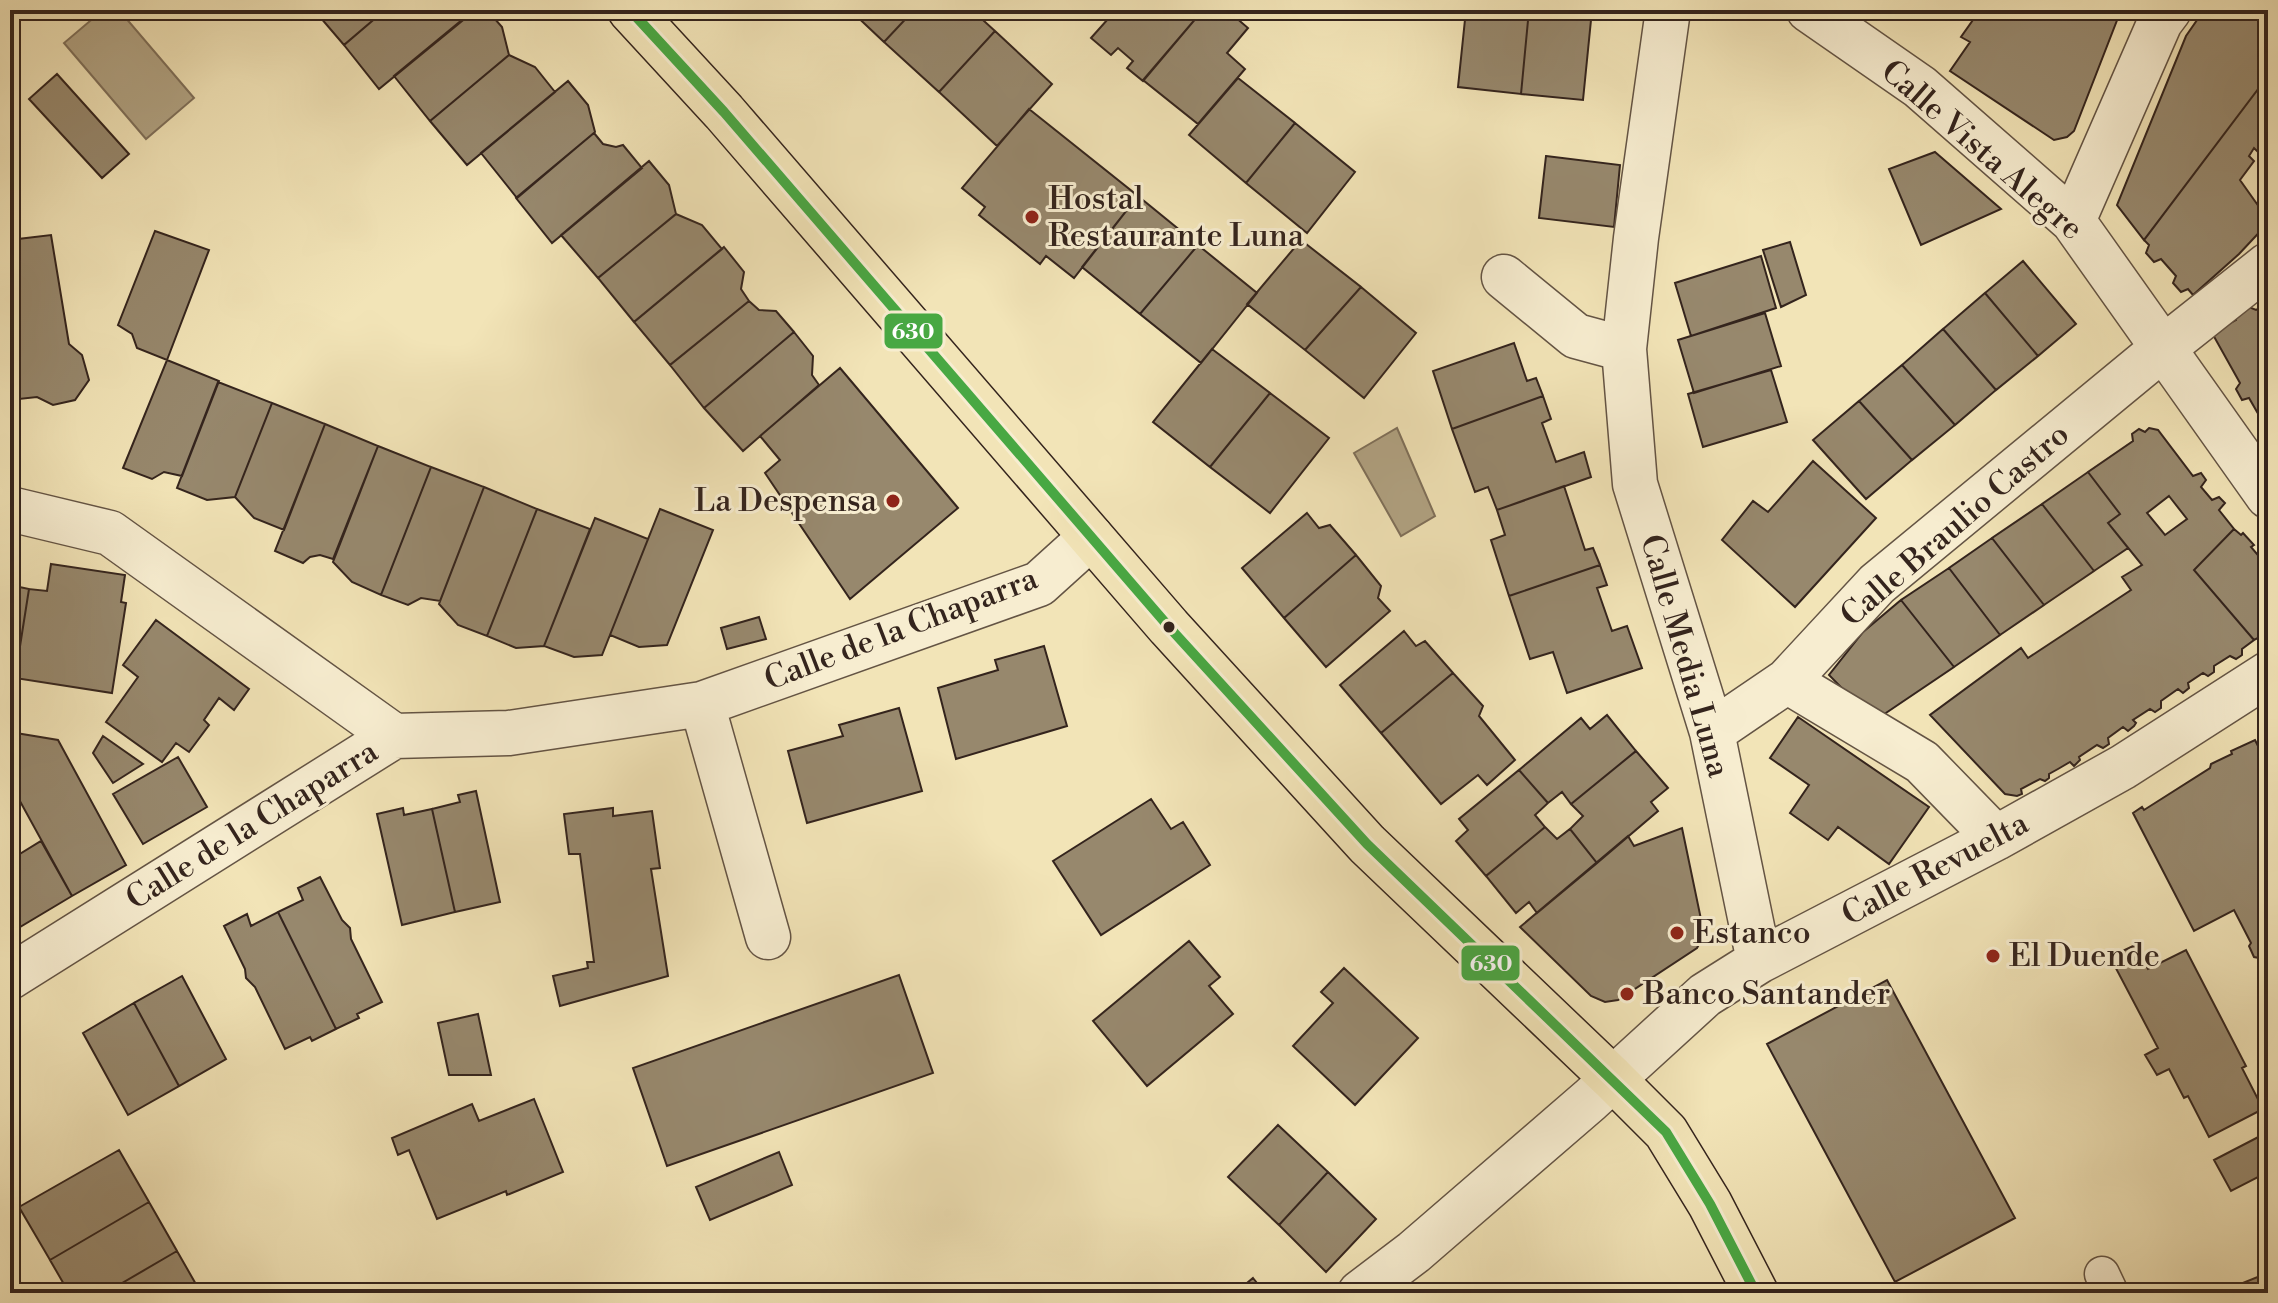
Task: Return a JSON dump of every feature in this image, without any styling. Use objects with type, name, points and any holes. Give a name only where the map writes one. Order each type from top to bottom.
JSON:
[{"type":"main road","points":[[630,10],[724,112],[1169,627],[1367,844],[1666,1132],[1710,1204],[1756,1293]]},
{"type":"street","name":"Calle Media Luna","points":[[1668,10],[1624,349],[1635,484],[1712,732],[1759,961]]},
{"type":"street","name":"Calle Vista Alegre","points":[[1809,10],[1920,87],[2073,221],[2268,496]]},
{"type":"street","points":[[2073,221],[2160,22],[2169,10]]},
{"type":"street","points":[[2162,349],[2268,265]]},
{"type":"street","points":[[1504,277],[1576,336],[1624,349]]},
{"type":"street","name":"Calle Braulio Castro","points":[[1712,732],[1787,681],[1877,584],[2162,349]]},
{"type":"street","points":[[10,509],[110,533],[394,736]]},
{"type":"street","name":"Calle de la Chaparra","points":[[10,977],[394,736],[509,733],[702,704],[1039,584],[1091,537]]},
{"type":"street","name":"Calle Revuelta","points":[[1360,1293],[1414,1252],[1590,1100],[1705,995],[1759,961],[1996,838],[2123,767],[2268,674]]},
{"type":"street","points":[[1787,681],[1922,762],[1996,838]]},
{"type":"street","points":[[702,704],[768,937]]},
{"type":"shaded area","points":[[103,10],[119,10],[194,98],[146,139],[64,43]]},
{"type":"shaded area","points":[[1397,428],[1435,516],[1401,536],[1354,453]]},
{"type":"building","points":[[314,10],[385,10],[344,45]]},
{"type":"building","points":[[385,10],[463,10],[468,16],[379,89],[344,45]]},
{"type":"building","points":[[474,10],[487,10],[502,27],[509,55],[430,121],[394,76]]},
{"type":"building","points":[[850,10],[914,10],[884,42]]},
{"type":"building","points":[[914,10],[972,10],[995,31],[939,92],[884,42]]},
{"type":"building","points":[[1116,10],[1203,10],[1143,81],[1127,68],[1133,61],[1118,48],[1111,55],[1091,38]]},
{"type":"building","points":[[1203,10],[1227,10],[1248,28],[1227,53],[1245,69],[1198,124],[1143,80]]},
{"type":"building","points":[[1466,10],[1529,10],[1521,94],[1458,87]]},
{"type":"building","points":[[1529,10],[1592,10],[1583,100],[1521,94]]},
{"type":"building","points":[[1980,10],[2000,10],[2007,15],[2011,10],[2121,10],[2074,131],[2067,137],[2054,140],[1950,71],[1970,42],[1961,37]]},
{"type":"building","points":[[2204,10],[2268,10],[2268,76],[2144,240],[2117,205],[2186,36]]},
{"type":"building","points":[[995,31],[1052,84],[997,146],[939,92]]},
{"type":"building","points":[[509,55],[535,67],[555,92],[467,165],[430,121]]},
{"type":"building","points":[[57,74],[129,154],[102,178],[29,99]]},
{"type":"building","points":[[2268,76],[2268,146],[2259,153],[2254,148],[2249,156],[2254,161],[2240,180],[2257,204],[2262,199],[2268,207],[2268,223],[2193,295],[2188,289],[2181,292],[2173,283],[2176,276],[2161,259],[2154,262],[2146,253],[2149,245],[2144,240]]},
{"type":"building","points":[[1238,78],[1295,123],[1246,183],[1189,135]]},
{"type":"building","points":[[568,81],[588,105],[595,132],[517,198],[481,153]]},
{"type":"building","points":[[1029,109],[1138,196],[1074,278],[1046,256],[1040,264],[979,215],[985,207],[962,188]]},
{"type":"building","points":[[1295,123],[1355,172],[1307,233],[1246,183]]},
{"type":"building","points":[[594,133],[603,144],[623,145],[642,168],[552,243],[516,198]]},
{"type":"building","points":[[1935,152],[2001,209],[1921,245],[1889,169]]},
{"type":"building","points":[[1546,156],[1620,165],[1614,227],[1539,218]]},
{"type":"building","points":[[649,161],[669,185],[676,214],[598,278],[561,235]]},
{"type":"building","points":[[1138,196],[1198,245],[1140,314],[1082,267]]},
{"type":"building","points":[[676,214],[702,225],[722,249],[634,322],[598,278]]},
{"type":"building","points":[[155,231],[209,250],[167,360],[137,348],[132,334],[118,325]]},
{"type":"building","points":[[51,235],[69,344],[82,355],[89,380],[75,400],[53,405],[37,397],[10,400],[10,240]]},
{"type":"building","points":[[1301,240],[1361,287],[1305,350],[1247,304]]},
{"type":"building","points":[[1790,242],[1806,295],[1781,307],[1763,250]]},
{"type":"building","points":[[1198,245],[1257,293],[1201,363],[1140,314]]},
{"type":"building","points":[[724,247],[744,272],[741,289],[749,301],[670,365],[634,322]]},
{"type":"building","points":[[1761,256],[1776,308],[1691,336],[1675,283]]},
{"type":"building","points":[[2023,261],[2076,324],[2038,356],[1985,293]]},
{"type":"building","points":[[1361,287],[1416,333],[1364,398],[1305,350]]},
{"type":"building","points":[[1985,293],[2038,356],[1996,390],[1943,329]]},
{"type":"building","points":[[749,301],[759,310],[776,311],[794,332],[704,408],[670,365]]},
{"type":"building","points":[[2268,304],[2268,431],[2249,398],[2242,400],[2236,389],[2240,383],[2212,333],[2236,320],[2236,313],[2249,307],[2256,310]]},
{"type":"building","points":[[1765,313],[1781,366],[1694,393],[1678,340]]},
{"type":"building","points":[[1943,329],[1996,390],[1955,425],[1902,365]]},
{"type":"building","points":[[794,332],[813,356],[812,375],[819,385],[743,451],[704,408]]},
{"type":"building","points":[[1514,343],[1527,381],[1536,378],[1543,396],[1452,429],[1433,371]]},
{"type":"building","points":[[1212,349],[1270,393],[1210,467],[1153,422]]},
{"type":"building","points":[[167,360],[219,381],[182,476],[164,472],[152,479],[123,468]]},
{"type":"building","points":[[1902,365],[1955,425],[1912,460],[1859,401]]},
{"type":"building","points":[[840,368],[958,508],[850,599],[765,473],[780,460],[760,436]]},
{"type":"building","points":[[1771,370],[1787,422],[1703,447],[1688,394]]},
{"type":"building","points":[[218,382],[272,403],[235,497],[207,500],[177,488]]},
{"type":"building","points":[[1270,393],[1329,438],[1270,513],[1210,467]]},
{"type":"building","points":[[1543,396],[1551,419],[1542,423],[1556,462],[1584,452],[1591,477],[1497,510],[1488,487],[1475,492],[1452,429]]},
{"type":"building","points":[[1859,401],[1912,460],[1866,499],[1813,440]]},
{"type":"building","points":[[272,403],[325,424],[284,530],[254,518],[235,497]]},
{"type":"building","points":[[325,424],[378,446],[333,559],[320,555],[310,557],[303,563],[275,551]]},
{"type":"building","points":[[2149,428],[2158,430],[2193,476],[2201,473],[2206,480],[2201,487],[2212,500],[2219,497],[2225,503],[2219,510],[2234,529],[2194,570],[2254,640],[2242,649],[2242,655],[2236,659],[2230,656],[2214,666],[2214,672],[2208,676],[2203,673],[2188,683],[2189,688],[2183,693],[2178,689],[2161,701],[2161,708],[2155,712],[2150,709],[2133,720],[2136,723],[2128,731],[2123,727],[2108,738],[2109,744],[2103,748],[2097,745],[2079,757],[2074,766],[2070,762],[2049,774],[2045,781],[2040,779],[2021,789],[2022,794],[2005,794],[1930,715],[2021,648],[2028,658],[2131,590],[2122,577],[2142,565],[2108,523],[2120,514],[2088,472],[2133,441],[2132,434],[2139,429],[2145,432]],"holes":[[[2169,496],[2187,519],[2165,535],[2147,513]]]},
{"type":"building","points":[[378,446],[431,467],[381,595],[352,582],[333,562]]},
{"type":"building","points":[[1813,461],[1876,518],[1795,607],[1722,540],[1753,501],[1768,512]]},
{"type":"building","points":[[431,467],[484,487],[440,601],[421,598],[408,605],[381,595]]},
{"type":"building","points":[[2088,472],[2120,514],[2108,523],[2128,548],[2094,571],[2042,504]]},
{"type":"building","points":[[1564,486],[1585,550],[1593,548],[1600,565],[1509,596],[1491,540],[1505,535],[1497,510]]},
{"type":"building","points":[[484,487],[537,509],[487,636],[458,625],[439,604]]},
{"type":"building","points":[[2042,504],[2094,571],[2044,605],[1992,538]]},
{"type":"building","points":[[537,509],[590,529],[544,646],[516,648],[487,636]]},
{"type":"building","points":[[660,509],[713,530],[667,645],[639,647],[610,635]]},
{"type":"building","points":[[1307,513],[1319,528],[1330,525],[1356,555],[1284,618],[1242,568]]},
{"type":"building","points":[[595,518],[648,539],[602,655],[574,657],[544,646]]},
{"type":"building","points":[[2234,529],[2241,535],[2243,533],[2254,545],[2251,547],[2268,567],[2268,633],[2254,640],[2194,570]]},
{"type":"building","points":[[1992,538],[2044,605],[2000,635],[1949,568]]},
{"type":"building","points":[[1356,555],[1381,586],[1378,598],[1390,611],[1326,667],[1284,618]]},
{"type":"building","points":[[51,564],[125,575],[121,602],[126,603],[112,693],[15,678],[29,589],[47,591]]},
{"type":"building","points":[[1600,565],[1607,585],[1597,588],[1612,631],[1627,626],[1642,668],[1567,693],[1553,652],[1530,659],[1509,596]]},
{"type":"building","points":[[1949,568],[2000,635],[1954,667],[1901,600]]},
{"type":"building","points":[[10,585],[29,589],[15,678],[10,677]]},
{"type":"building","points":[[1901,600],[1954,667],[1874,721],[1829,675],[1863,632]]},
{"type":"building","points":[[759,617],[766,639],[727,649],[721,628]]},
{"type":"building","points":[[156,620],[249,689],[234,710],[219,698],[204,720],[209,725],[189,752],[176,743],[162,762],[106,722],[138,677],[123,665]]},
{"type":"building","points":[[1404,631],[1416,646],[1425,641],[1453,673],[1381,733],[1340,685]]},
{"type":"building","points":[[1044,646],[1067,726],[956,759],[938,688],[998,670],[995,660]]},
{"type":"building","points":[[1453,673],[1483,706],[1479,716],[1515,760],[1487,785],[1478,775],[1441,804],[1381,733]]},
{"type":"building","points":[[899,708],[922,791],[807,823],[788,751],[843,736],[839,725]]},
{"type":"building","points":[[1607,715],[1636,751],[1571,804],[1562,792],[1548,803],[1519,770],[1581,718],[1590,729]]},
{"type":"building","points":[[1798,717],[1929,807],[1889,864],[1838,827],[1828,840],[1790,813],[1809,785],[1770,758]]},
{"type":"building","points":[[10,732],[58,740],[126,865],[72,896],[10,783]]},
{"type":"building","points":[[103,736],[143,764],[113,783],[93,753]]},
{"type":"building","points":[[2255,740],[2268,766],[2268,975],[2259,958],[2254,957],[2249,946],[2251,943],[2234,910],[2194,931],[2133,813],[2142,807],[2144,810],[2210,768],[2211,764],[2232,754],[2231,751]]},
{"type":"building","points":[[1636,751],[1668,788],[1651,802],[1658,811],[1597,863],[1570,829],[1583,816],[1571,804]]},
{"type":"building","points":[[178,757],[207,807],[143,844],[113,794]]},
{"type":"building","points":[[1519,770],[1548,803],[1535,815],[1545,827],[1486,876],[1456,841],[1468,830],[1459,819]]},
{"type":"building","points":[[476,791],[500,902],[455,912],[432,809],[460,802],[458,795]]},
{"type":"building","points":[[1151,799],[1171,829],[1183,822],[1210,865],[1101,935],[1053,861]]},
{"type":"building","points":[[403,808],[404,815],[432,809],[455,912],[402,925],[377,814]]},
{"type":"building","points":[[613,808],[613,816],[652,811],[660,868],[651,869],[668,976],[560,1006],[553,976],[588,968],[587,962],[594,962],[580,854],[569,854],[564,814]]},
{"type":"building","points":[[1545,827],[1557,839],[1570,829],[1597,863],[1537,913],[1529,902],[1516,913],[1486,876]]},
{"type":"building","points":[[1682,828],[1702,924],[1702,939],[1697,948],[1618,1000],[1605,1002],[1591,996],[1520,927],[1628,836],[1634,846]]},
{"type":"building","points":[[41,841],[72,896],[10,933],[10,860]]},
{"type":"building","points":[[320,877],[342,920],[350,928],[351,939],[382,1002],[336,1029],[278,912],[303,900],[298,888]]},
{"type":"building","points":[[278,912],[336,1029],[312,1041],[310,1037],[285,1049],[255,987],[246,978],[245,969],[224,926],[247,914],[251,926]]},
{"type":"building","points":[[1189,941],[1220,977],[1209,986],[1233,1014],[1147,1086],[1093,1021]]},
{"type":"building","points":[[2135,945],[2148,969],[2186,950],[2246,1066],[2242,1068],[2263,1109],[2209,1137],[2188,1096],[2184,1098],[2169,1069],[2157,1075],[2145,1055],[2158,1048],[2110,957]]},
{"type":"building","points":[[1344,968],[1418,1038],[1355,1105],[1293,1046],[1333,1003],[1321,992]]},
{"type":"building","points":[[899,975],[933,1073],[667,1166],[633,1068]]},
{"type":"building","points":[[182,976],[226,1059],[179,1086],[134,1003]]},
{"type":"building","points":[[1887,980],[2015,1218],[1895,1282],[1767,1044]]},
{"type":"building","points":[[134,1003],[179,1086],[128,1115],[83,1033]]},
{"type":"building","points":[[478,1014],[491,1075],[449,1075],[438,1023]]},
{"type":"building","points":[[534,1099],[563,1172],[437,1219],[409,1150],[398,1155],[392,1138],[472,1104],[479,1121]]},
{"type":"building","points":[[1278,1125],[1328,1172],[1279,1225],[1228,1177]]},
{"type":"building","points":[[2268,1132],[2268,1172],[2231,1191],[2214,1160]]},
{"type":"building","points":[[119,1150],[149,1202],[50,1260],[19,1207]]},
{"type":"building","points":[[779,1152],[792,1185],[710,1220],[696,1187]]},
{"type":"building","points":[[1328,1172],[1376,1219],[1326,1272],[1279,1225]]},
{"type":"building","points":[[149,1202],[177,1251],[105,1293],[69,1293],[50,1260]]},
{"type":"building","points":[[177,1251],[201,1293],[105,1293],[148,1268]]},
{"type":"building","points":[[2260,1276],[2267,1293],[2218,1293]]},
{"type":"building","points":[[1253,1278],[1265,1293],[1235,1293]]},
{"type":"transit line","name":"630","points":[[630,10],[724,112],[1169,627],[1367,844],[1666,1132],[1710,1204],[1756,1293]]},
{"type":"place","name":"Hostal Restaurante Luna","points":[[1032,217]]},
{"type":"place","name":"La Despensa","points":[[893,501]]},
{"type":"place","name":"Estanco","points":[[1677,933]]},
{"type":"place","name":"El Duende","points":[[1993,956]]},
{"type":"place","name":"Banco Santander","points":[[1627,994]]}]
